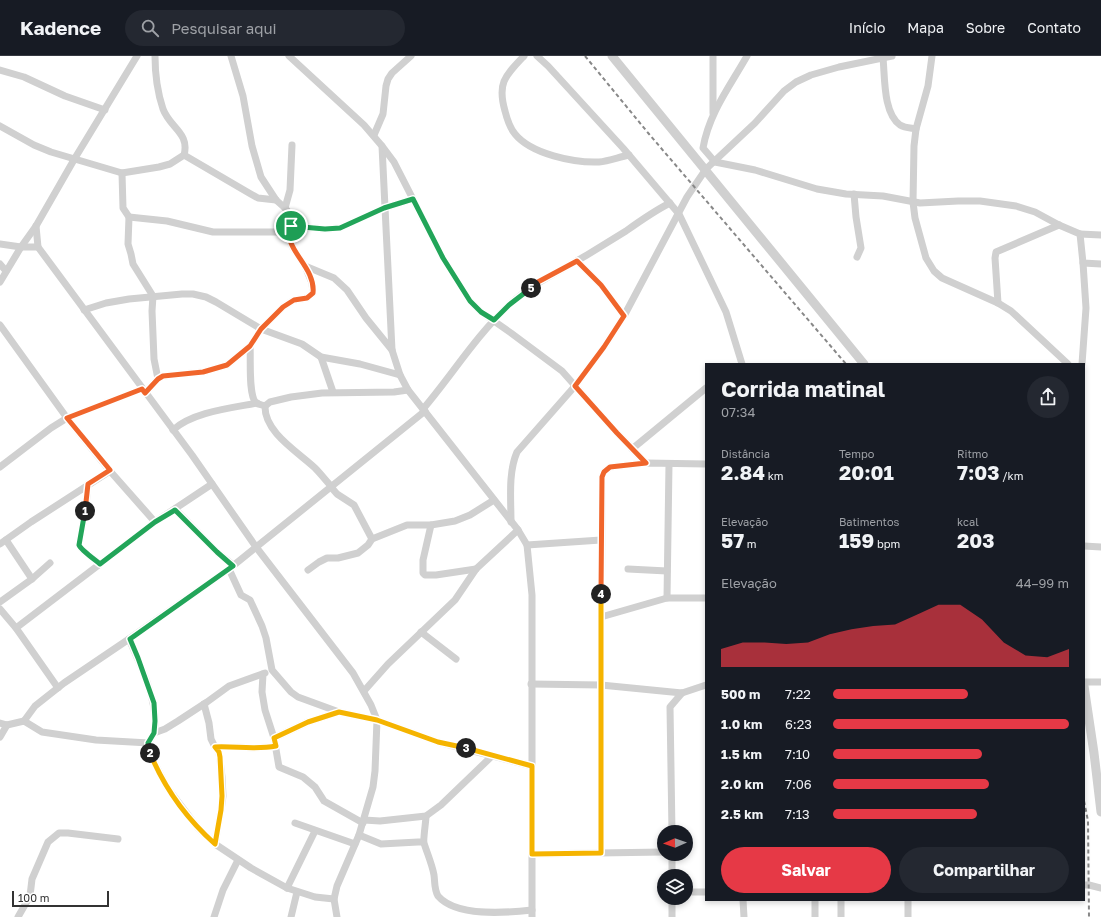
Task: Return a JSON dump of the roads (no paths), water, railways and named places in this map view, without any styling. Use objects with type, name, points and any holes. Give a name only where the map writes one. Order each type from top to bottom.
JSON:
[{"type":"street","points":[[0,282],[21,247],[36,226],[75,158],[137,56]]},
{"type":"street","points":[[0,126],[51,152],[122,173],[170,164],[184,155],[186,143],[183,136],[171,124],[159,97],[155,79],[155,56]]},
{"type":"street","points":[[0,467],[51,428],[67,418],[144,391],[163,376],[203,372],[227,365],[250,346],[261,329],[283,307],[294,300],[307,298],[313,293],[312,283],[305,266],[293,248],[288,237],[292,216],[276,200],[261,177],[243,96],[231,56]]},
{"type":"street","points":[[289,56],[374,135],[394,162],[443,258],[470,301],[481,312],[549,360],[562,371],[646,463]]},
{"type":"street","points":[[374,135],[383,114],[388,79],[392,73],[411,56]]},
{"type":"street","points":[[524,56],[507,73],[502,84],[501,93],[507,120],[514,133],[524,143],[542,152],[583,162],[600,162],[629,155]]},
{"type":"street","points":[[537,56],[548,66],[629,155],[679,214],[726,312],[741,363]]},
{"type":"street","points":[[612,56],[863,363]]},
{"type":"street","points":[[713,114],[712,74],[714,56]]},
{"type":"street","points":[[747,56],[713,114],[703,148],[715,162],[755,170],[817,189],[833,192],[883,196],[920,203],[980,201],[1016,206],[1035,212],[1080,234],[1101,235]]},
{"type":"street","points":[[511,522],[511,474],[512,463],[517,452],[575,386],[604,347],[624,316],[687,197],[706,170],[784,92],[796,82],[818,73],[870,58],[892,56]]},
{"type":"street","points":[[932,56],[927,93],[916,129],[914,146],[913,202],[922,247],[926,258],[934,272],[942,278],[998,303],[1011,311],[1067,363]]},
{"type":"street","points":[[883,58],[886,94],[892,115],[900,125],[906,128],[916,129]]},
{"type":"street","points":[[0,70],[24,77],[65,96],[105,110]]},
{"type":"street","points":[[285,208],[290,190],[292,145]]},
{"type":"street","points":[[382,146],[392,350],[400,375],[408,390],[518,530],[527,544],[532,595],[532,914],[462,915],[438,896],[435,890],[434,875],[427,850],[423,842],[426,816]]},
{"type":"street","points":[[184,155],[258,198],[276,200]]},
{"type":"street","points":[[122,173],[123,208],[129,217],[128,244],[134,264],[153,296],[154,344],[158,379]]},
{"type":"street","points":[[854,194],[861,248],[857,257]]},
{"type":"street","points":[[129,217],[167,221],[213,232],[325,229],[340,228],[384,208],[413,199]]},
{"type":"street","points":[[24,721],[35,706],[58,688],[231,567],[424,410],[464,355],[494,320],[509,305],[536,283],[577,261],[626,231],[656,210],[670,203]]},
{"type":"street","points":[[998,303],[995,258],[996,252],[1059,225]]},
{"type":"street","points":[[36,226],[38,247],[173,430],[256,547],[353,673],[371,705],[377,720],[373,787],[359,835],[342,873],[334,899],[336,917]]},
{"type":"street","points":[[1080,234],[1084,263],[1086,308],[1082,363]]},
{"type":"street","points":[[0,244],[21,247],[38,247]]},
{"type":"street","points":[[577,261],[601,285],[624,316]]},
{"type":"street","points":[[1084,263],[1101,264]]},
{"type":"street","points":[[0,264],[6,271]]},
{"type":"street","points":[[305,266],[334,278],[347,290],[366,318],[392,350]]},
{"type":"street","points":[[84,310],[115,302],[153,296],[193,294],[206,297],[236,313],[261,329],[302,344],[321,357],[360,364],[400,375]]},
{"type":"street","points":[[0,324],[67,418],[155,522]]},
{"type":"street","points":[[250,346],[251,389],[256,403]]},
{"type":"street","points":[[321,357],[333,392]]},
{"type":"street","points":[[632,449],[705,389]]},
{"type":"street","points":[[265,406],[270,402],[291,397],[333,392],[394,392],[408,390]]},
{"type":"street","points":[[173,430],[190,418],[207,413],[256,403],[265,406]]},
{"type":"street","points":[[265,406],[265,411],[274,430],[314,468],[337,494],[354,505],[372,539]]},
{"type":"street","points":[[601,853],[601,540],[602,483],[604,472],[610,467],[646,463],[705,464]]},
{"type":"street","points":[[667,598],[669,464]]},
{"type":"street","points":[[0,544],[110,470]]},
{"type":"street","points":[[88,484],[86,506],[79,545],[81,550],[90,555],[100,564]]},
{"type":"street","points":[[16,628],[155,522],[212,484]]},
{"type":"street","points":[[308,570],[327,558],[338,558],[362,551],[372,539],[407,525],[432,525],[455,521],[470,515],[494,500]]},
{"type":"street","points":[[175,510],[231,567],[241,595],[250,600],[262,626],[266,638],[272,670],[291,692],[298,697],[339,712],[377,720],[438,742],[532,766]]},
{"type":"street","points":[[432,525],[423,560],[423,572],[425,575],[436,575],[476,569]]},
{"type":"street","points":[[364,691],[388,664],[455,600],[476,569],[518,530]]},
{"type":"street","points":[[6,540],[32,579]]},
{"type":"street","points":[[527,544],[601,540]]},
{"type":"street","points":[[1085,546],[1101,547]]},
{"type":"street","points":[[0,602],[32,579],[50,562]]},
{"type":"street","points":[[628,569],[667,571]]},
{"type":"street","points":[[601,617],[667,598],[705,598]]},
{"type":"street","points":[[0,608],[16,628],[58,688]]},
{"type":"street","points":[[421,632],[456,659]]},
{"type":"street","points":[[130,639],[154,703],[154,733],[148,743],[150,752],[167,787],[198,828],[215,844],[238,860],[288,888],[315,897],[334,899]]},
{"type":"street","points":[[154,733],[165,729],[229,686],[272,670]]},
{"type":"street","points":[[263,674],[262,692],[265,710],[274,738],[279,766],[302,777],[315,787],[324,801],[363,822],[426,816],[441,805],[492,756]]},
{"type":"street","points":[[1085,682],[1101,682]]},
{"type":"street","points":[[531,684],[601,685],[682,692],[705,685]]},
{"type":"street","points":[[672,825],[670,707],[682,692]]},
{"type":"street","points":[[1085,693],[1101,812]]},
{"type":"street","points":[[204,704],[211,739],[219,752],[220,757],[222,792],[221,810],[215,844]]},
{"type":"street","points":[[274,738],[308,722],[339,712]]},
{"type":"street","points":[[0,737],[3,724],[24,721],[42,732],[91,740],[148,743]]},
{"type":"street","points":[[215,747],[226,746],[249,748],[276,746]]},
{"type":"street","points":[[295,823],[355,844]]},
{"type":"street","points":[[288,888],[315,831]]},
{"type":"street","points":[[18,917],[30,896],[32,879],[48,842],[59,833],[68,832],[118,839]]},
{"type":"street","points":[[359,835],[381,844],[423,842]]},
{"type":"street","points":[[532,854],[657,852]]},
{"type":"street","points":[[213,917],[223,890],[238,860]]},
{"type":"street","points":[[1085,885],[1101,888]]},
{"type":"street","points":[[290,917],[297,892]]},
{"type":"street","points":[[693,892],[705,892]]},
{"type":"street","points":[[743,901],[744,917]]},
{"type":"street","points":[[815,901],[815,917]]},
{"type":"street","points":[[840,901],[841,917]]},
{"type":"street","points":[[908,901],[908,917]]},
{"type":"street","points":[[672,905],[672,917]]},
{"type":"railway","points":[[585,56],[649,134],[845,363]]},
{"type":"railway","points":[[1085,806],[1088,821],[1089,917]]}]
